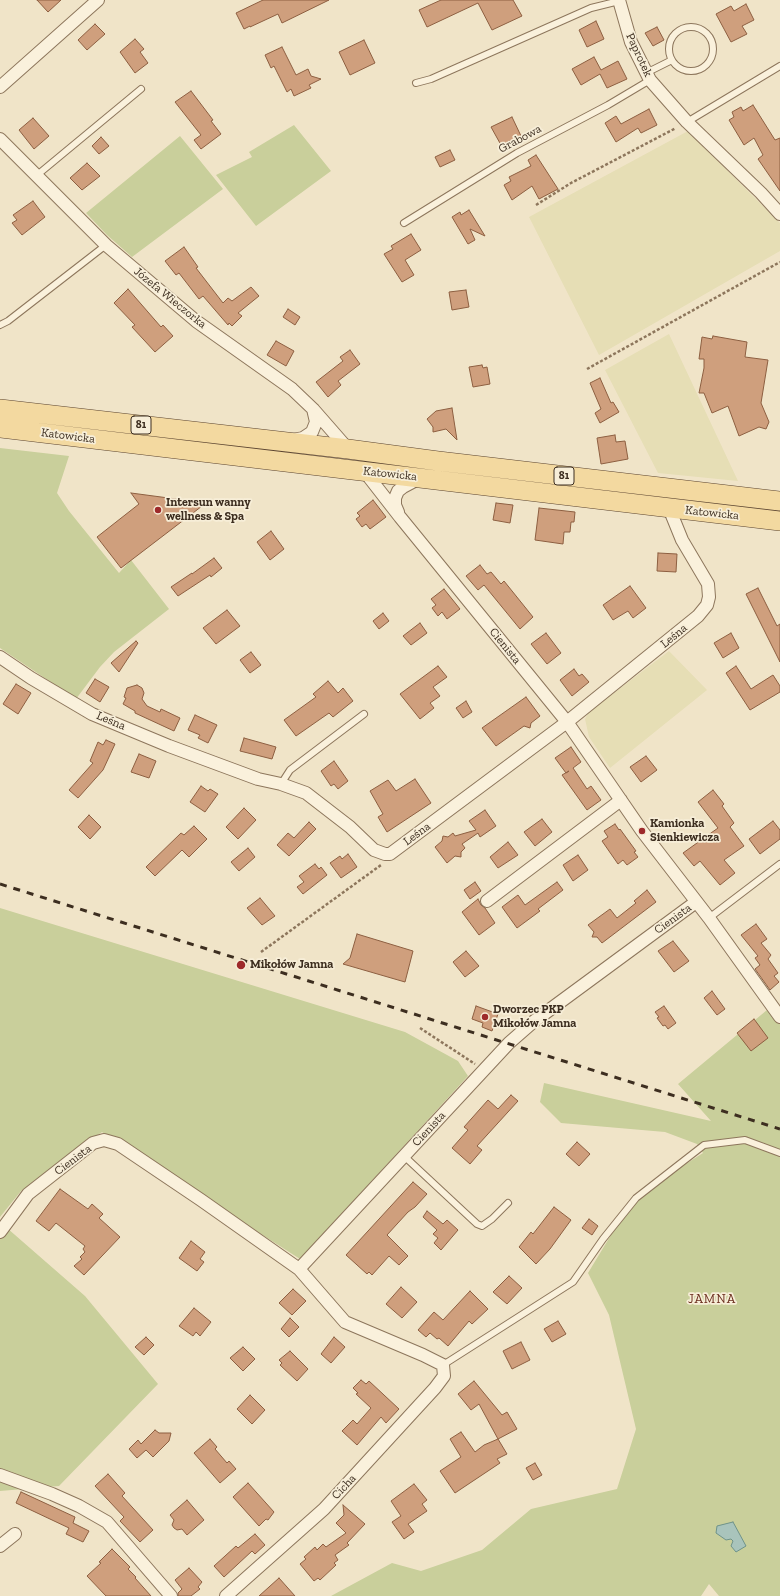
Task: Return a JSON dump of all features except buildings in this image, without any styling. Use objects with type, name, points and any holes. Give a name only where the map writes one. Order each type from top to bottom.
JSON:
[{"type":"main road","name":"Katowicka","points":[[0,409],[780,501]]},
{"type":"main road","name":"Katowicka","points":[[0,428],[780,521]]},
{"type":"street","points":[[0,87],[98,0]]},
{"type":"street","name":"Paprotek","points":[[619,0],[631,42],[648,76],[687,122],[761,192],[780,214]]},
{"type":"street","name":"Józefa Wieczorka","points":[[0,139],[106,245],[196,320],[292,390],[314,409],[348,449]]},
{"type":"street","points":[[282,442],[303,438],[312,432],[316,422],[314,409]]},
{"type":"street","name":"Cienista","points":[[299,1269],[509,1044],[533,1022],[696,902],[642,831],[567,722],[365,472]]},
{"type":"street","points":[[400,517],[395,505],[395,498],[398,491],[421,478]]},
{"type":"street","name":"Leśna","points":[[0,656],[31,678],[92,714],[169,746],[258,779],[281,784],[306,793],[350,828],[374,850],[385,854],[390,854],[567,722],[698,616],[707,605],[709,597],[708,584],[682,540],[669,508]]},
{"type":"street","points":[[487,901],[622,800]]},
{"type":"street","points":[[696,902],[780,1017]]},
{"type":"street","name":"Cienista","points":[[0,1232],[28,1194],[93,1144],[104,1140],[118,1144],[208,1204],[299,1269],[345,1322],[443,1365]]},
{"type":"street","name":"Cicha","points":[[226,1596],[324,1509],[435,1388],[444,1376],[443,1365]]},
{"type":"street","points":[[0,1475],[52,1494],[79,1506],[107,1522],[171,1596]]},
{"type":"street","points":[[0,1546],[15,1534]]},
{"type":"lane","points":[[416,82],[431,79],[591,8],[619,0]]},
{"type":"lane","points":[[687,28],[696,28],[703,31],[709,37],[713,52],[710,60],[704,67],[696,71],[687,71],[678,67],[672,60],[669,52],[670,44],[673,36],[679,31],[687,28]]},
{"type":"lane","name":"Grabowa","points":[[404,223],[498,164],[608,105],[672,60]]},
{"type":"lane","points":[[687,122],[780,66]]},
{"type":"lane","points":[[36,176],[141,89]]},
{"type":"lane","points":[[0,325],[8,321],[106,245]]},
{"type":"lane","points":[[281,784],[290,770],[364,714]]},
{"type":"lane","points":[[709,918],[780,864]]},
{"type":"lane","points":[[443,1365],[573,1282],[603,1239],[636,1198],[704,1144],[745,1140],[780,1153]]},
{"type":"lane","points":[[404,1156],[476,1224],[482,1226],[492,1219],[508,1203]]},
{"type":"path","points":[[536,205],[572,183],[687,122]]},
{"type":"path","points":[[587,369],[780,262]]},
{"type":"path","points":[[261,952],[381,866],[390,854]]},
{"type":"path","points":[[420,1028],[484,1070]]},
{"type":"shaded area","points":[[688,131],[780,223],[780,251],[599,355],[529,217]]},
{"type":"shaded area","points":[[669,334],[738,481],[658,473],[605,370]]},
{"type":"shaded area","points":[[669,651],[707,690],[610,768],[589,737],[585,719],[589,712]]},
{"type":"green space","points":[[294,125],[331,171],[256,226],[216,175],[252,157],[249,152]]},
{"type":"green space","points":[[180,136],[223,189],[132,257],[107,235],[86,213]]},
{"type":"green space","points":[[0,448],[69,456],[57,493],[69,511],[119,573],[131,560],[169,609],[114,652],[100,667],[76,699],[0,648]]},
{"type":"green space","points":[[0,908],[405,1032],[458,1061],[468,1076],[300,1259],[102,1132],[21,1191],[0,1217]]},
{"type":"green space","points":[[767,1010],[780,1024],[780,1596],[719,1596],[709,1584],[701,1596],[331,1596],[392,1563],[421,1571],[482,1550],[531,1509],[617,1489],[636,1429],[609,1315],[588,1273],[634,1197],[703,1153],[697,1144],[665,1132],[561,1123],[540,1102],[544,1083],[711,1121],[678,1084]]},
{"type":"green space","points":[[7,1228],[85,1296],[158,1384],[59,1486],[0,1491],[0,1235]]},
{"type":"water","points":[[733,1522],[746,1546],[736,1552],[731,1546],[733,1541],[731,1539],[726,1540],[716,1533],[717,1526]]},
{"type":"railway","points":[[0,884],[780,1129]]},
{"type":"place","name":"Intersun wanny wellness & Spa","points":[[158,510]]},
{"type":"place","name":"Kamionka Sienkiewicza","points":[[642,831]]},
{"type":"place","name":"Mikołów Jamna","points":[[241,965]]},
{"type":"place","name":"Dworzec PKP Mikołów Jamna","points":[[485,1017]]},
{"type":"district","name":"JAMNA","points":[[712,1299]]}]
